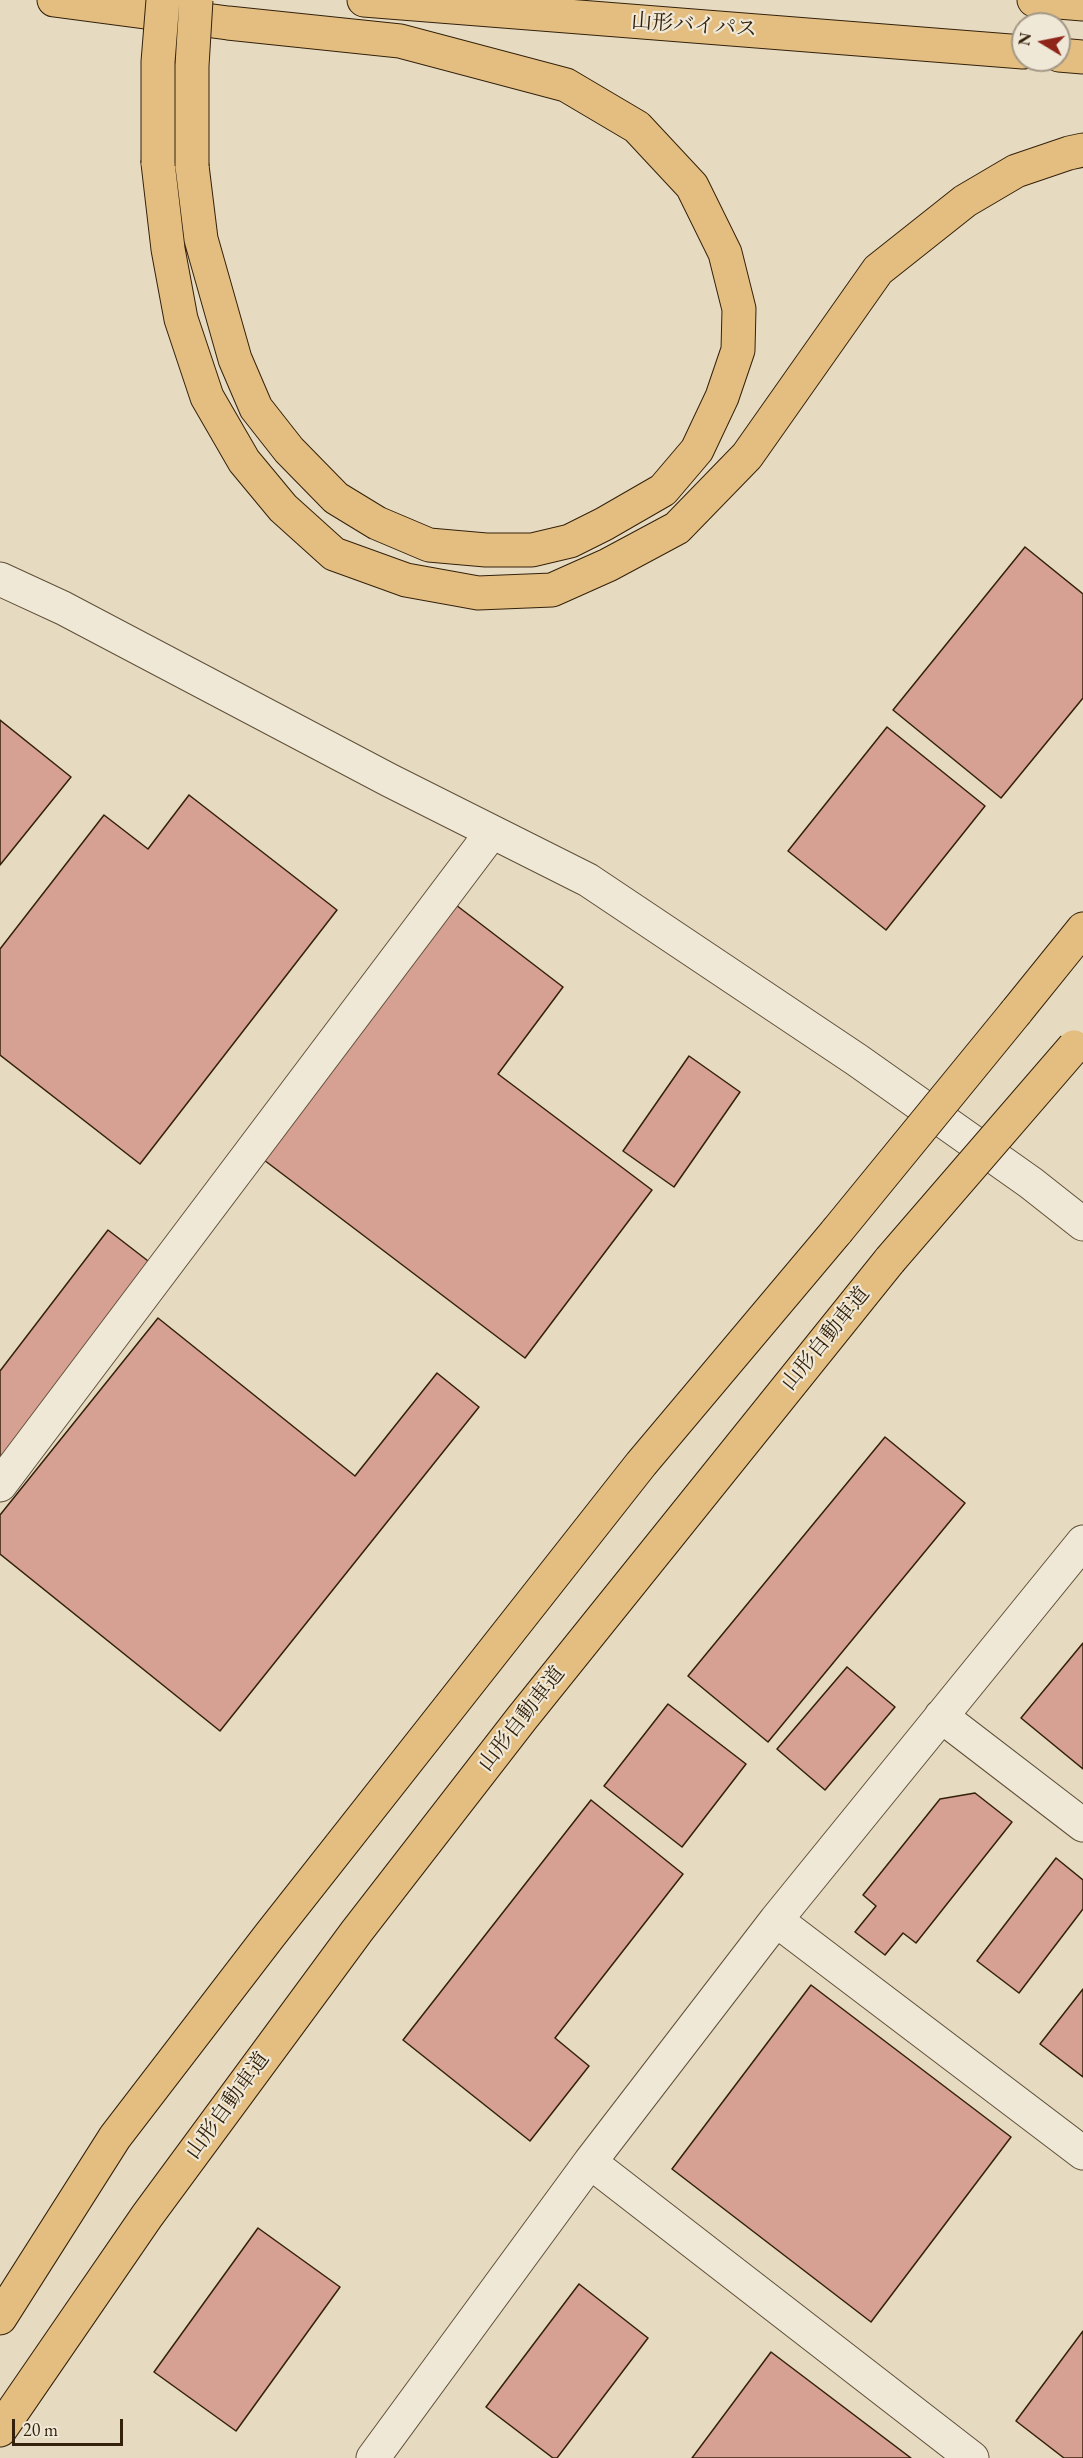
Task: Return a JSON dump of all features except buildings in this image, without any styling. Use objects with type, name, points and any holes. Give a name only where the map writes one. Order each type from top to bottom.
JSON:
[{"type":"highway","points":[[54,0],[228,23],[400,41],[566,86],[637,127],[692,186],[725,253],[739,309],[738,350],[722,397],[697,450],[663,490],[570,541],[532,550],[486,550],[429,545],[377,523],[336,498],[289,450],[256,408],[235,359],[201,239],[192,166],[192,66],[196,0]]},
{"type":"highway","points":[[163,0],[158,62],[158,163],[168,249],[181,319],[207,397],[244,461],[283,508],[334,554],[406,580],[478,593],[552,590],[608,565],[677,528],[747,456],[878,270],[965,201],[1016,171],[1083,150]]},
{"type":"highway","name":"山形バイパス","points":[[364,0],[1011,51]]},
{"type":"highway","points":[[1034,0],[1083,4]]},
{"type":"highway","points":[[0,2318],[115,2137],[263,1945],[641,1464],[837,1231],[1083,929]]},
{"type":"highway","points":[[1016,1012],[1083,940]]},
{"type":"highway","name":"山形自動車道","points":[[0,2430],[147,2216],[357,1931],[522,1718],[890,1260],[1079,1042]]},
{"type":"street","points":[[0,579],[63,608],[598,887],[857,1060],[1031,1183],[1083,1224]]},
{"type":"street","points":[[0,1485],[492,832]]},
{"type":"street","points":[[373,2458],[590,2162],[776,1920],[1083,1542]]},
{"type":"street","points":[[941,1716],[1083,1825]]},
{"type":"street","points":[[776,1920],[1083,2152]]},
{"type":"street","points":[[590,2162],[972,2458]]}]
